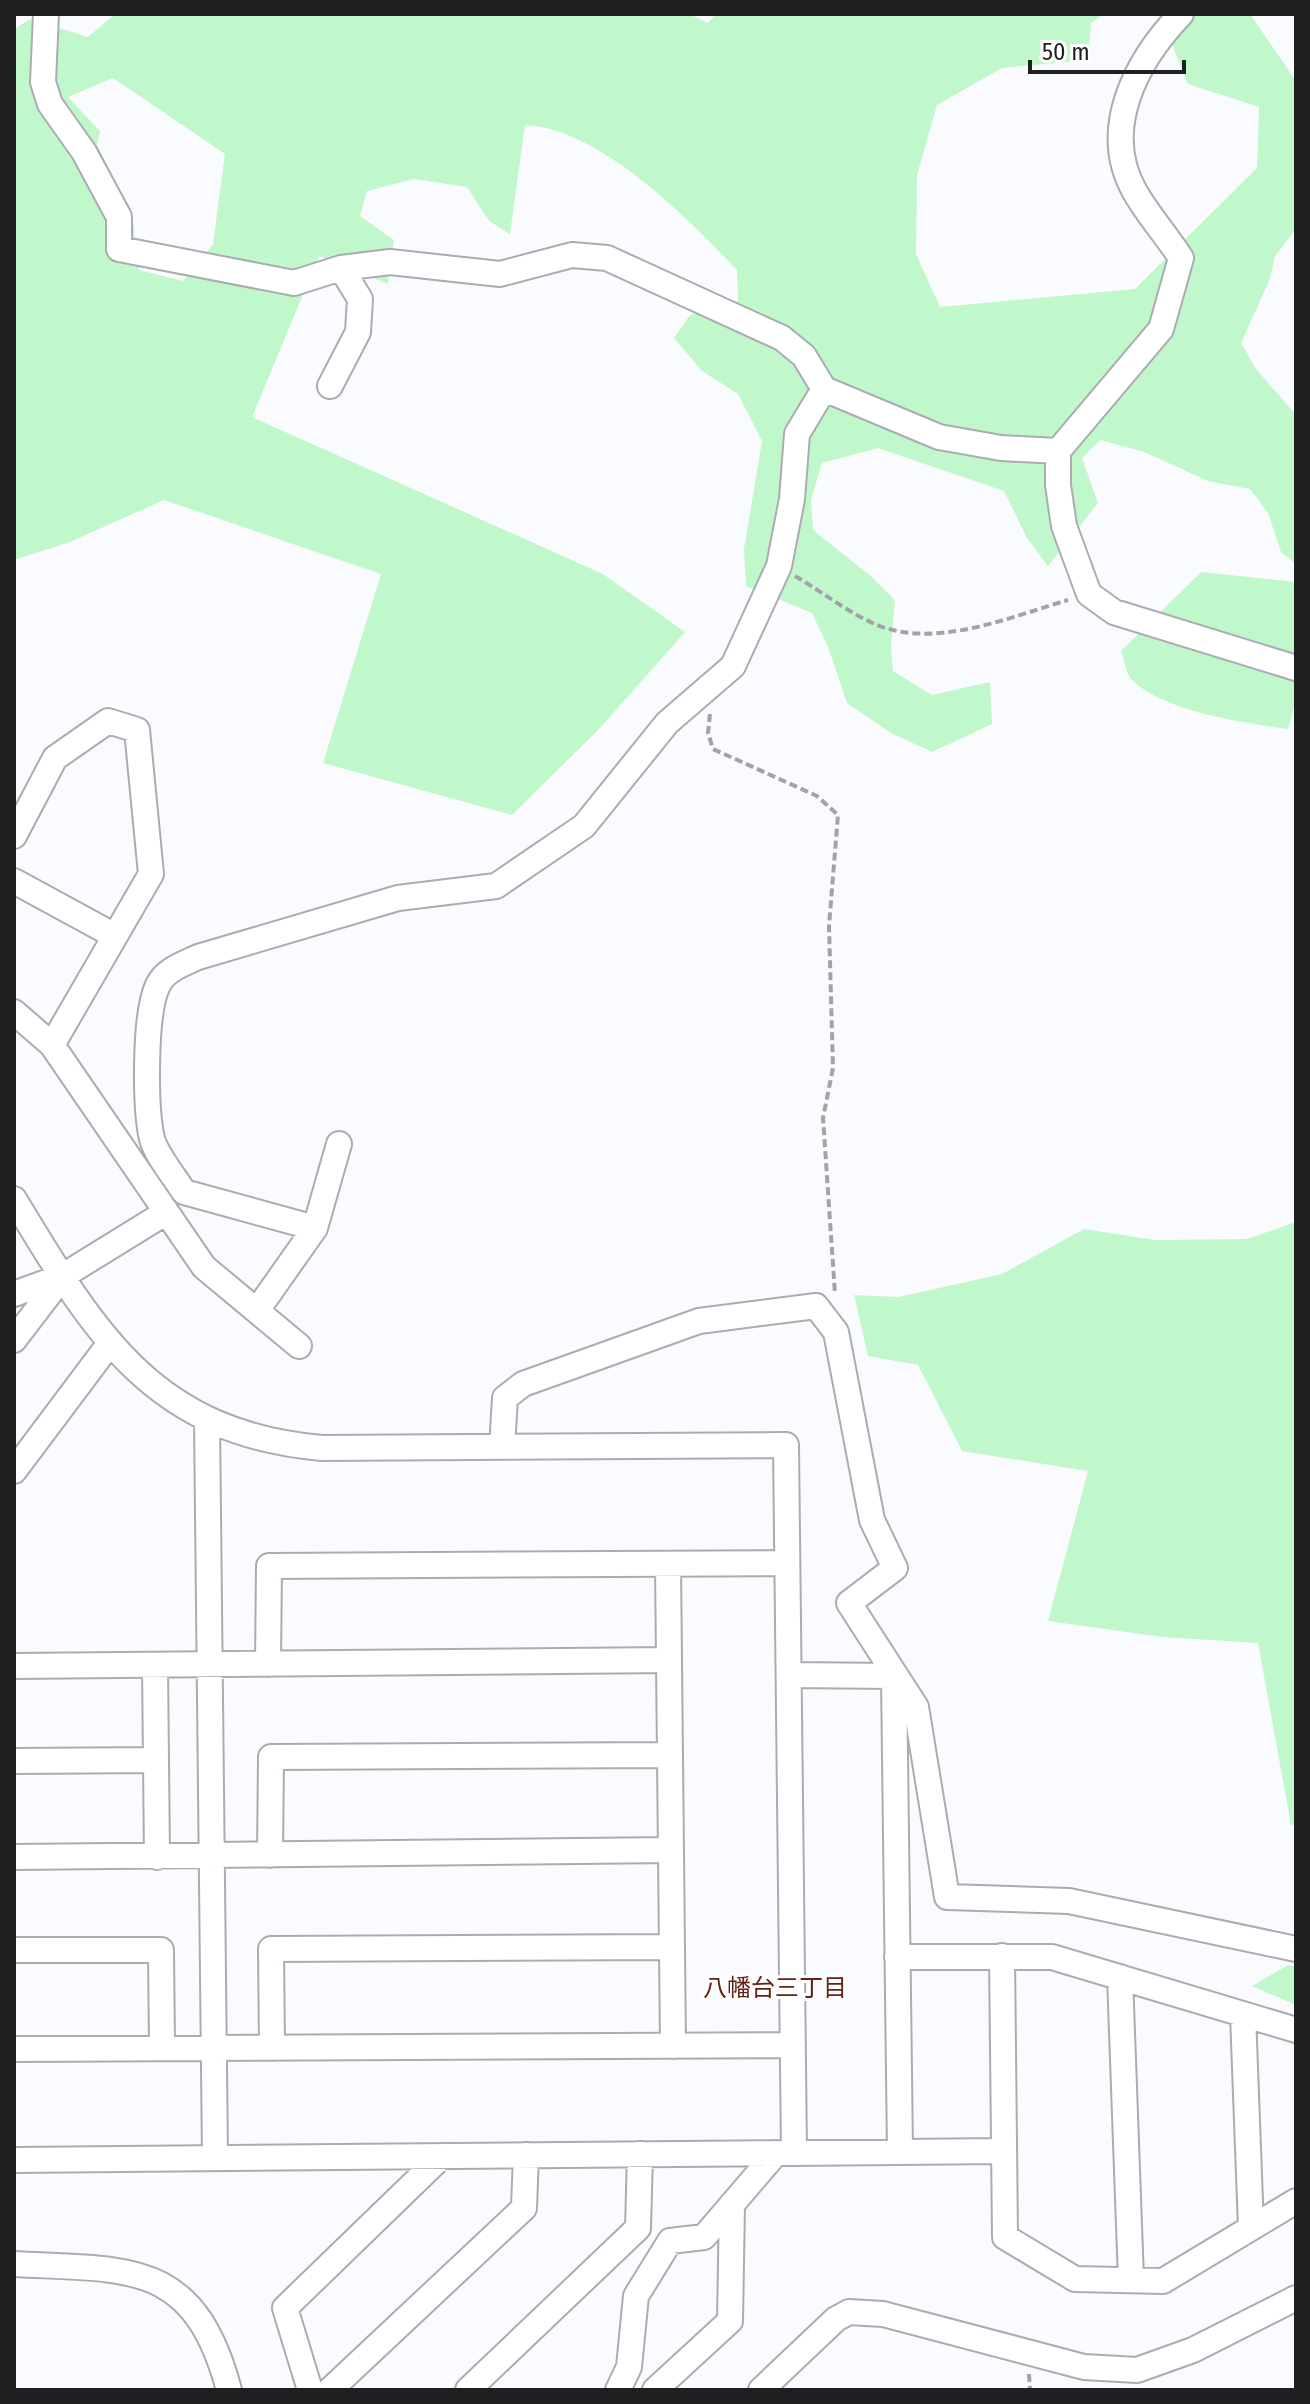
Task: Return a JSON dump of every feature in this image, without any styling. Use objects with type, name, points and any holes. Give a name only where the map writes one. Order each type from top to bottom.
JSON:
[{"type":"street","points":[[46,14],[43,82],[50,104],[84,152],[119,217],[119,249],[294,283],[341,268],[390,262],[500,274],[572,255],[607,258],[782,338],[804,356],[824,389],[939,437],[1001,448],[1058,451]]},
{"type":"street","points":[[1181,14],[1153,43],[1139,64],[1125,99],[1123,138],[1125,165],[1134,191],[1181,258],[1171,303],[1151,343],[1083,418],[1058,451],[1058,485],[1064,526],[1089,594],[1114,612],[1296,668]]},
{"type":"street","points":[[330,386],[358,332],[360,299],[341,268]]},
{"type":"street","points":[[315,1228],[184,1192],[152,1140],[147,1043],[149,1013],[158,984],[167,972],[198,957],[398,898],[496,886],[584,826],[667,723],[733,666],[779,566],[792,499],[797,434],[824,389]]},
{"type":"street","points":[[14,836],[55,758],[108,721],[137,730],[151,874],[52,1045]]},
{"type":"street","points":[[14,881],[115,936]]},
{"type":"street","points":[[14,1012],[52,1045],[204,1267],[299,1346]]},
{"type":"street","points":[[258,1309],[315,1228],[339,1144]]},
{"type":"street","points":[[14,1199],[63,1276],[124,1361],[180,1404],[207,1420],[249,1437],[288,1445],[786,1445],[793,2045],[785,2153],[732,2204],[704,2237],[670,2241],[636,2296],[629,2367],[618,2390]]},
{"type":"street","points":[[14,1294],[63,1276],[165,1213]]},
{"type":"street","points":[[14,1340],[63,1276]]},
{"type":"street","points":[[502,1447],[505,1398],[523,1384],[699,1321],[816,1306],[836,1332],[872,1520],[895,1568],[849,1603],[916,1707],[947,1897],[1069,1901],[1296,1949]]},
{"type":"street","points":[[14,1471],[110,1343]]},
{"type":"street","points":[[207,1420],[215,2158]]},
{"type":"street","points":[[268,1664],[269,1566],[787,1563]]},
{"type":"street","points":[[668,1564],[673,2046]]},
{"type":"street","points":[[14,1666],[669,1660]]},
{"type":"street","points":[[155,1665],[157,1857]]},
{"type":"street","points":[[789,1675],[894,1676]]},
{"type":"street","points":[[894,1676],[900,2152]]},
{"type":"street","points":[[270,1855],[271,1757],[670,1755]]},
{"type":"street","points":[[14,1761],[156,1760]]},
{"type":"street","points":[[14,1857],[671,1850]]},
{"type":"street","points":[[272,2048],[271,1949],[672,1947]]},
{"type":"street","points":[[14,1950],[161,1950],[162,2048]]},
{"type":"street","points":[[1002,1956],[1005,2237],[1075,2279],[1163,2281],[1296,2201]]},
{"type":"street","points":[[897,1957],[1052,1957],[1296,2030]]},
{"type":"street","points":[[1120,1977],[1131,2280]]},
{"type":"street","points":[[1243,2014],[1251,2228]]},
{"type":"street","points":[[14,2049],[793,2045]]},
{"type":"street","points":[[14,2160],[1004,2151]]},
{"type":"street","points":[[468,2390],[638,2228],[640,2154]]},
{"type":"street","points":[[330,2390],[524,2208],[526,2155]]},
{"type":"street","points":[[310,2390],[285,2308],[442,2156]]},
{"type":"street","points":[[655,2390],[730,2321],[732,2204]]},
{"type":"street","points":[[14,2264],[132,2272],[168,2287],[208,2330],[229,2390]]},
{"type":"street","points":[[761,2390],[836,2319],[849,2312],[883,2314],[1084,2367],[1137,2370],[1193,2350],[1296,2298]]},
{"type":"path","points":[[779,566],[874,624],[913,632],[962,630],[1089,594]]},
{"type":"path","points":[[714,682],[708,733],[713,749],[817,796],[838,815],[829,926],[833,1068],[823,1118],[836,1293],[816,1306]]},
{"type":"green space","points":[[115,14],[689,14],[708,23],[716,14],[1104,14],[1091,23],[1088,60],[1002,68],[937,105],[917,175],[916,254],[940,307],[1135,289],[1257,168],[1259,107],[1188,84],[1160,14],[1250,14],[1296,81],[1296,229],[1275,256],[1270,279],[1241,343],[1256,369],[1296,415],[1296,564],[1281,552],[1268,513],[1250,489],[1208,481],[1144,452],[1100,440],[1082,458],[1098,503],[1048,566],[1027,538],[1004,491],[878,448],[822,463],[811,500],[813,530],[872,577],[895,600],[891,646],[893,671],[932,695],[990,682],[992,724],[932,752],[891,733],[847,703],[828,647],[812,613],[746,586],[744,549],[762,441],[738,394],[702,371],[674,338],[690,315],[738,301],[737,270],[668,202],[612,158],[553,130],[525,125],[510,234],[489,221],[467,187],[414,179],[367,191],[360,216],[394,240],[388,284],[319,256],[252,417],[603,574],[685,632],[600,728],[512,815],[323,763],[381,574],[164,500],[70,542],[14,560],[14,29],[30,19],[88,37]],"holes":[[[113,78],[225,154],[213,244],[183,281],[139,270],[132,213],[97,145],[100,131],[68,97]]]},
{"type":"green space","points":[[1201,572],[1296,582],[1296,701],[1288,729],[1184,708],[1146,691],[1130,677],[1121,651]]},
{"type":"green space","points":[[1296,1222],[1296,1826],[1291,1825],[1258,1643],[1162,1637],[1048,1621],[1088,1471],[962,1451],[918,1365],[868,1356],[854,1295],[899,1297],[1002,1274],[1084,1229],[1155,1240],[1247,1239]]},
{"type":"green space","points":[[1288,1965],[1296,1967],[1296,2005],[1252,1986]]},
{"type":"district","name":"八幡台三丁目","points":[[775,1988]]}]
